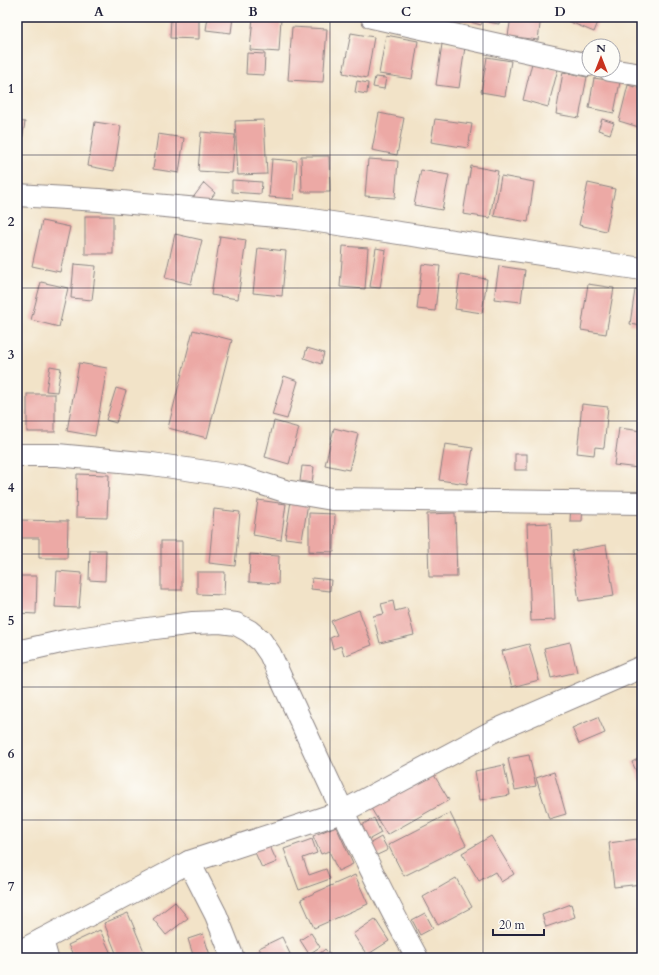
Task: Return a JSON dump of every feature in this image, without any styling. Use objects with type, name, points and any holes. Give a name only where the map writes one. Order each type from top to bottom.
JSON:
[{"type":"street","points":[[372,17],[581,63]]},
{"type":"street","points":[[621,72],[642,75]]},
{"type":"street","points":[[17,195],[99,200],[298,218],[642,269]]},
{"type":"street","points":[[17,455],[56,455],[152,464],[240,477],[285,492],[332,499],[642,503]]},
{"type":"street","points":[[17,652],[65,641],[193,623],[220,622],[236,624],[249,631],[261,641],[270,654],[342,812],[390,908],[418,958]]},
{"type":"street","points":[[17,953],[44,949],[189,862],[342,812],[492,732],[642,667]]},
{"type":"street","points":[[189,862],[216,915],[233,958]]},
{"type":"building","points":[[171,17],[199,17],[199,39],[170,38]]},
{"type":"building","points":[[208,17],[233,17],[231,33],[206,30]]},
{"type":"building","points":[[253,17],[281,18],[279,52],[250,50]]},
{"type":"building","points":[[453,17],[484,17],[481,25]]},
{"type":"building","points":[[489,17],[500,17],[499,24],[488,22]]},
{"type":"building","points":[[511,17],[541,17],[538,40],[508,36]]},
{"type":"building","points":[[564,17],[600,17],[594,32],[563,19]]},
{"type":"building","points":[[292,27],[327,29],[323,82],[288,80]]},
{"type":"building","points":[[351,33],[374,37],[367,78],[343,73]]},
{"type":"building","points":[[386,35],[418,41],[412,79],[379,74]]},
{"type":"building","points":[[442,44],[465,47],[459,88],[436,85]]},
{"type":"building","points":[[247,53],[265,54],[264,75],[246,74]]},
{"type":"building","points":[[487,57],[511,61],[505,96],[481,92]]},
{"type":"building","points":[[532,63],[558,69],[548,107],[523,100]]},
{"type":"building","points":[[563,72],[581,76],[581,78],[587,78],[579,118],[556,114]]},
{"type":"building","points":[[375,77],[386,78],[384,89],[373,87]]},
{"type":"building","points":[[594,78],[620,82],[614,113],[589,108]]},
{"type":"building","points":[[357,81],[368,83],[367,94],[355,92]]},
{"type":"building","points":[[628,85],[642,89],[642,128],[619,121]]},
{"type":"building","points":[[379,113],[404,118],[397,155],[372,150]]},
{"type":"building","points":[[435,119],[472,124],[468,148],[431,142]]},
{"type":"building","points":[[602,119],[614,123],[610,134],[598,130]]},
{"type":"building","points":[[264,120],[267,174],[238,175],[235,121]]},
{"type":"building","points":[[17,121],[25,122],[18,166],[17,165]]},
{"type":"building","points":[[95,122],[121,126],[114,171],[88,166]]},
{"type":"building","points":[[201,132],[235,135],[232,173],[198,171]]},
{"type":"building","points":[[158,134],[184,138],[179,173],[153,169]]},
{"type":"building","points":[[301,156],[329,156],[330,192],[302,192]]},
{"type":"building","points":[[272,159],[297,161],[294,199],[269,197]]},
{"type":"building","points":[[368,159],[398,161],[395,198],[365,196]]},
{"type":"building","points":[[471,166],[498,171],[490,218],[463,214]]},
{"type":"building","points":[[421,170],[449,175],[442,210],[414,205]]},
{"type":"building","points":[[501,176],[534,182],[528,222],[494,216]]},
{"type":"building","points":[[232,180],[262,182],[261,194],[232,192]]},
{"type":"building","points":[[204,183],[215,193],[204,208],[192,199]]},
{"type":"building","points":[[588,183],[615,189],[606,231],[579,225]]},
{"type":"building","points":[[85,216],[113,216],[113,254],[85,254]]},
{"type":"building","points":[[42,221],[70,227],[60,272],[32,266]]},
{"type":"building","points":[[175,234],[202,240],[191,284],[165,278]]},
{"type":"building","points":[[220,236],[246,240],[238,299],[211,295]]},
{"type":"building","points":[[343,246],[368,248],[365,289],[340,287]]},
{"type":"building","points":[[258,248],[286,251],[282,296],[253,293]]},
{"type":"building","points":[[376,248],[386,250],[380,288],[370,287]]},
{"type":"building","points":[[74,264],[96,266],[92,300],[71,298]]},
{"type":"building","points":[[422,264],[440,266],[435,311],[417,309]]},
{"type":"building","points":[[499,266],[525,270],[521,302],[494,299]]},
{"type":"building","points":[[460,275],[487,279],[482,313],[455,309]]},
{"type":"building","points":[[41,282],[68,288],[59,327],[31,320]]},
{"type":"building","points":[[588,284],[614,288],[606,334],[581,330]]},
{"type":"building","points":[[635,290],[642,291],[642,326],[630,324]]},
{"type":"building","points":[[193,330],[232,340],[207,438],[168,428]]},
{"type":"building","points":[[307,348],[324,353],[321,364],[304,358]]},
{"type":"building","points":[[79,363],[107,368],[95,436],[67,431]]},
{"type":"building","points":[[50,366],[61,368],[57,392],[46,391]]},
{"type":"building","points":[[284,376],[298,381],[287,419],[272,415]]},
{"type":"building","points":[[116,388],[126,391],[116,423],[106,420]]},
{"type":"building","points":[[27,394],[55,394],[55,432],[27,432]]},
{"type":"building","points":[[582,404],[608,407],[604,448],[595,447],[594,455],[577,453]]},
{"type":"building","points":[[274,421],[299,428],[289,464],[265,457]]},
{"type":"building","points":[[334,428],[358,434],[349,470],[325,465]]},
{"type":"building","points":[[619,428],[642,431],[638,468],[614,465]]},
{"type":"building","points":[[445,444],[473,448],[467,484],[439,480]]},
{"type":"building","points":[[515,454],[527,454],[527,470],[515,470]]},
{"type":"building","points":[[302,466],[314,467],[312,483],[300,481]]},
{"type":"building","points":[[77,474],[109,475],[107,518],[76,517]]},
{"type":"building","points":[[258,500],[286,504],[281,540],[253,535]]},
{"type":"building","points":[[291,501],[308,503],[302,540],[285,538]]},
{"type":"building","points":[[571,504],[583,505],[582,521],[570,521]]},
{"type":"building","points":[[214,509],[240,512],[235,566],[209,563]]},
{"type":"building","points":[[309,513],[335,514],[334,552],[309,551]]},
{"type":"building","points":[[455,513],[457,577],[429,577],[427,514]]},
{"type":"building","points":[[20,520],[68,521],[67,558],[39,558],[39,538],[20,538]]},
{"type":"building","points":[[551,523],[555,620],[531,621],[527,524]]},
{"type":"building","points":[[161,541],[182,541],[182,590],[161,590]]},
{"type":"building","points":[[606,545],[614,596],[579,601],[572,551]]},
{"type":"building","points":[[90,550],[106,550],[105,581],[89,580]]},
{"type":"building","points":[[250,554],[279,556],[278,584],[249,582]]},
{"type":"building","points":[[57,571],[82,573],[79,608],[55,607]]},
{"type":"building","points":[[197,572],[225,572],[224,595],[197,594]]},
{"type":"building","points":[[17,576],[37,576],[36,614],[17,613]]},
{"type":"building","points":[[312,578],[331,580],[330,591],[311,589]]},
{"type":"building","points":[[393,601],[395,611],[407,608],[414,635],[380,643],[373,616],[384,614],[381,604]]},
{"type":"building","points":[[359,610],[372,645],[344,656],[341,646],[333,649],[330,638],[337,635],[331,621]]},
{"type":"building","points":[[570,642],[577,672],[551,678],[544,648]]},
{"type":"building","points":[[529,644],[539,680],[512,687],[502,651]]},
{"type":"building","points":[[598,717],[605,733],[579,744],[572,728]]},
{"type":"building","points":[[529,755],[536,786],[515,790],[508,759]]},
{"type":"building","points":[[642,757],[642,784],[632,762]]},
{"type":"building","points":[[504,765],[510,795],[480,800],[475,771]]},
{"type":"building","points":[[431,770],[449,800],[387,835],[369,805]]},
{"type":"building","points":[[554,772],[566,814],[549,819],[536,778]]},
{"type":"building","points":[[450,813],[466,845],[404,876],[388,845]]},
{"type":"building","points":[[374,818],[381,833],[368,840],[360,826]]},
{"type":"building","points":[[336,826],[353,864],[338,871],[329,851],[321,854],[313,836]]},
{"type":"building","points":[[491,836],[514,874],[501,882],[495,872],[479,881],[462,853]]},
{"type":"building","points":[[381,837],[388,850],[375,856],[369,844]]},
{"type":"building","points":[[312,839],[317,853],[303,858],[309,875],[326,869],[330,879],[299,890],[284,849]]},
{"type":"building","points":[[637,839],[642,884],[614,887],[609,843]]},
{"type":"building","points":[[268,842],[277,862],[262,868],[253,848]]},
{"type":"building","points":[[355,875],[368,904],[314,928],[301,899]]},
{"type":"building","points":[[456,878],[472,907],[438,925],[423,897]]},
{"type":"building","points":[[175,902],[188,918],[166,935],[153,919]]},
{"type":"building","points":[[571,904],[575,917],[546,927],[542,915]]},
{"type":"building","points":[[128,913],[146,956],[140,958],[118,958],[104,923]]},
{"type":"building","points":[[425,913],[433,928],[420,935],[412,920]]},
{"type":"building","points":[[375,919],[389,941],[367,955],[353,934]]},
{"type":"building","points":[[100,930],[113,958],[75,958],[68,945]]},
{"type":"building","points":[[311,933],[320,947],[309,954],[300,940]]},
{"type":"building","points":[[203,934],[211,958],[194,958],[188,939]]},
{"type":"building","points":[[282,937],[292,958],[264,958],[259,948]]},
{"type":"building","points":[[325,949],[333,958],[320,958],[318,955]]}]
